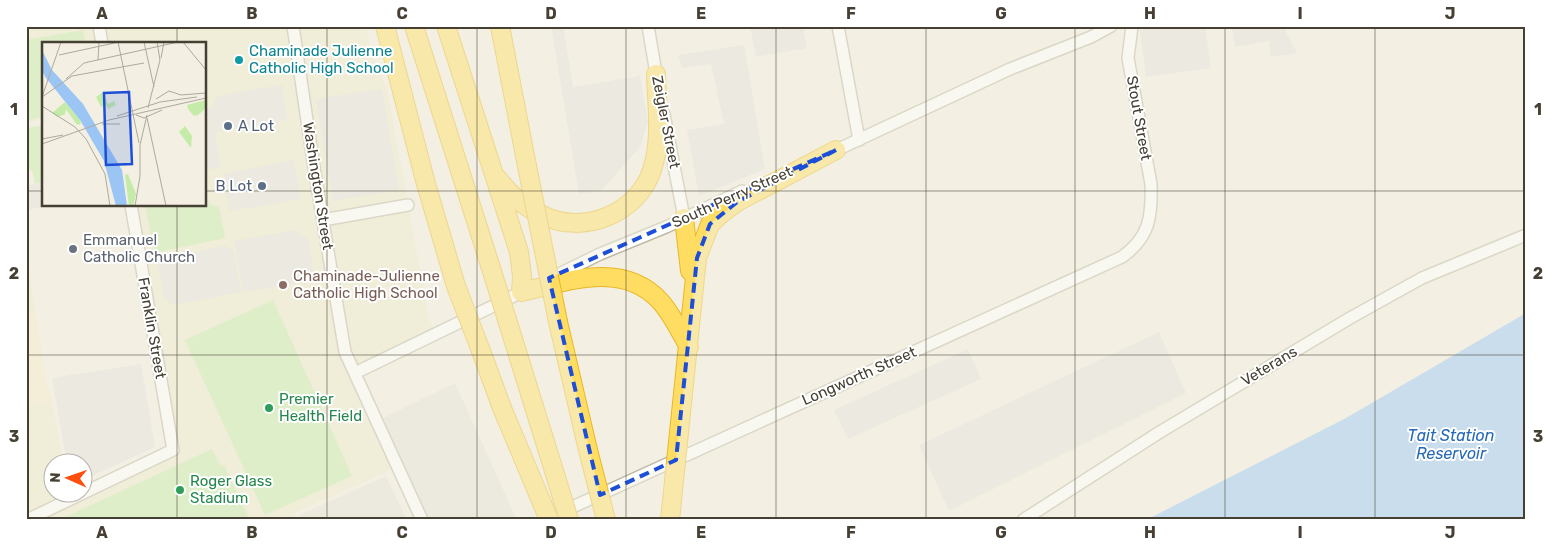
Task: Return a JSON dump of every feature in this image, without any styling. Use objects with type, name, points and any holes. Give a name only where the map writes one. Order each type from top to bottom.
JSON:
[{"type":"highway","points":[[385,26],[426,184],[456,286],[502,408],[549,520]]},
{"type":"highway","points":[[414,26],[569,520]]},
{"type":"highway","points":[[446,26],[521,259],[521,292],[591,276],[618,278],[634,284],[660,301],[689,347]]},
{"type":"highway","points":[[500,26],[558,322],[606,520]]},
{"type":"highway","points":[[496,177],[522,203],[543,216],[556,220],[573,223],[590,222],[619,212],[630,204],[641,191],[652,169],[656,153],[657,132],[656,74]]},
{"type":"highway","points":[[670,520],[697,258],[710,224],[737,202],[836,150]]},
{"type":"highway","points":[[684,218],[690,268],[691,314]]},
{"type":"street","points":[[99,26],[102,42]]},
{"type":"street","name":"Washington Street","points":[[293,26],[345,352],[422,520]]},
{"type":"street","name":"Zeigler Street","points":[[648,26],[684,218]]},
{"type":"street","points":[[838,26],[859,140]]},
{"type":"street","name":"South Perry Street","points":[[355,373],[600,254],[859,140],[1010,69],[1091,37],[1111,26]]},
{"type":"street","name":"Stout Street","points":[[1132,26],[1128,58],[1151,184],[1151,211]]},
{"type":"street","points":[[323,220],[408,205]]},
{"type":"street","name":"Franklin Street","points":[[26,520],[173,450],[131,206]]},
{"type":"street","name":"Longworth Street","points":[[544,520],[1122,258],[1141,240],[1146,231],[1151,211]]},
{"type":"street","name":"Veterans","points":[[1023,520],[1160,432],[1350,318],[1422,278],[1526,235]]},
{"type":"highlighted area","points":[[836,150],[737,202],[710,224],[697,258],[676,460],[600,495],[549,278]]},
{"type":"shaded area","name":"Chaminade-Julienne Catholic High School","points":[[26,26],[366,26],[370,51],[387,88],[428,315],[435,334],[355,373],[397,467],[294,513],[297,520],[26,520],[26,406],[52,401],[61,454],[42,454],[42,504],[92,504],[92,489],[173,450],[131,206],[206,206],[206,42],[42,42],[42,119],[26,123]]},
{"type":"shaded area","points":[[551,26],[563,26],[573,87],[640,76],[648,122],[640,147],[602,190],[579,194]]},
{"type":"shaded area","points":[[750,26],[803,26],[807,48],[756,57]]},
{"type":"shaded area","points":[[1150,26],[1205,26],[1211,68],[1146,77],[1140,31]]},
{"type":"shaded area","points":[[1232,26],[1283,26],[1297,53],[1271,57],[1269,41],[1235,47]]},
{"type":"shaded area","points":[[744,45],[765,169],[699,196],[687,130],[724,124],[711,64],[682,68],[678,55]]},
{"type":"shaded area","name":"A Lot","points":[[282,85],[287,120],[215,132],[221,167],[206,170],[206,107],[212,107],[218,96]]},
{"type":"shaded area","points":[[382,89],[399,190],[333,201],[316,99]]},
{"type":"shaded area","name":"B Lot","points":[[294,160],[301,199],[230,211],[223,174]]},
{"type":"shaded area","points":[[42,182],[42,206],[48,206],[26,210],[26,186]]},
{"type":"shaded area","points":[[295,230],[309,240],[313,272],[307,274],[315,280],[243,292],[234,241]]},
{"type":"shaded area","points":[[226,246],[234,251],[241,292],[173,305],[164,298],[157,259]]},
{"type":"shaded area","points":[[26,255],[36,313],[26,315]]},
{"type":"shaded area","points":[[36,313],[46,380],[52,401],[26,406],[26,315]]},
{"type":"shaded area","points":[[1159,332],[1186,393],[949,511],[919,445]]},
{"type":"shaded area","points":[[968,349],[981,379],[848,439],[834,410]]},
{"type":"shaded area","points":[[141,364],[155,447],[92,476],[92,454],[65,454],[52,378]]},
{"type":"shaded area","points":[[455,383],[517,520],[431,520],[426,514],[383,418]]},
{"type":"shaded area","points":[[386,476],[407,520],[301,520],[299,515]]},
{"type":"green space","points":[[83,30],[85,42],[42,42],[42,117],[26,120],[26,40]]},
{"type":"green space","points":[[42,125],[42,182],[35,184],[32,170],[26,171],[26,128]]},
{"type":"green space","points":[[206,197],[211,205],[219,207],[225,238],[154,253],[145,206],[206,206]]},
{"type":"green space","name":"Premier Health Field","points":[[273,300],[352,476],[265,515],[185,340]]},
{"type":"green space","name":"Roger Glass Stadium","points":[[212,449],[221,467],[224,465],[250,520],[59,520]]},
{"type":"water","name":"Tait Station Reservoir","points":[[1526,313],[1526,520],[1146,520],[1346,418]]},
{"type":"place","name":"Chaminade Julienne Catholic High School","points":[[239,60]]},
{"type":"place","name":"A Lot","points":[[228,126]]},
{"type":"place","name":"B Lot","points":[[262,186]]},
{"type":"place","name":"Emmanuel Catholic Church","points":[[73,249]]},
{"type":"place","name":"Chaminade-Julienne Catholic High School","points":[[283,285]]},
{"type":"place","name":"Premier Health Field","points":[[269,408]]},
{"type":"place","name":"Roger Glass Stadium","points":[[180,490]]}]
